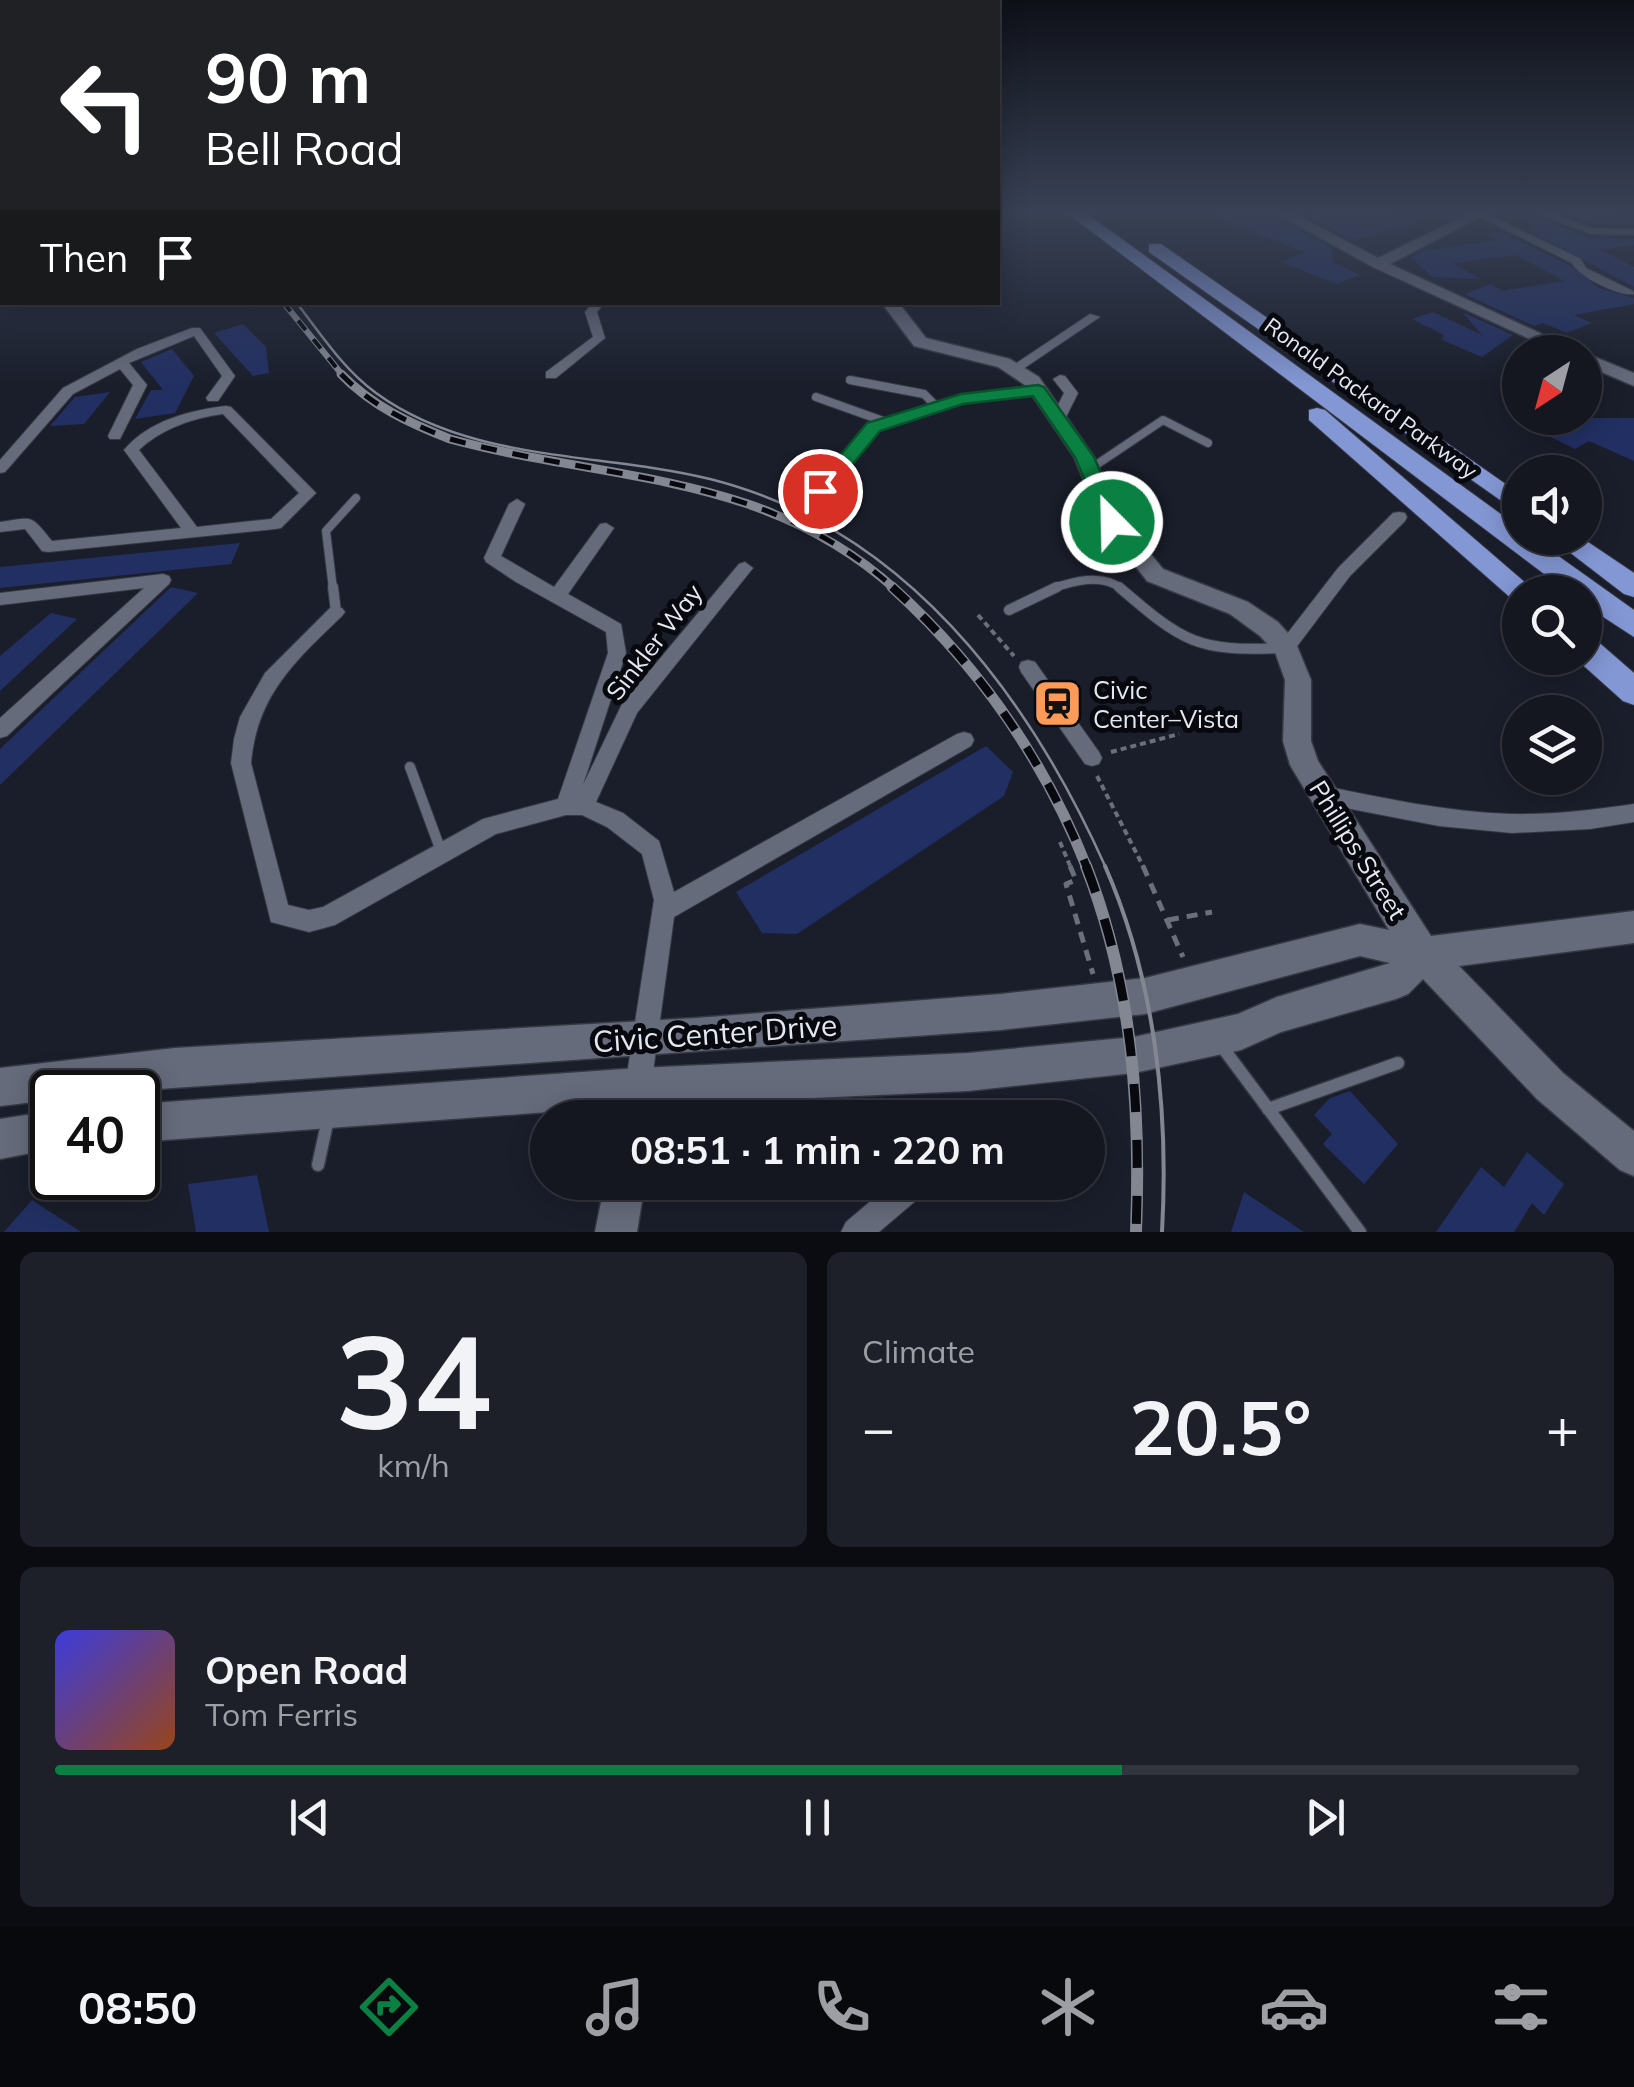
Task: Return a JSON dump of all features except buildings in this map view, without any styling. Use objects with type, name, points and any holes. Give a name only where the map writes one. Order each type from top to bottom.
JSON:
[{"type":"highway","name":"Ronald Packard Parkway","points":[[1153,270],[1634,626]]},
{"type":"highway","name":"Ronald Packard Parkway","points":[[1188,270],[1502,493]]},
{"type":"highway","points":[[1190,298],[1252,358],[1502,575]]},
{"type":"highway","points":[[1370,399],[1502,483]]},
{"type":"highway","points":[[1602,547],[1634,567]]},
{"type":"highway","points":[[1588,555],[1634,587]]},
{"type":"highway","points":[[1602,663],[1634,692]]},
{"type":"street","points":[[1392,270],[1535,335]]},
{"type":"street","points":[[1582,270],[1629,293]]},
{"type":"street","points":[[551,375],[598,338],[590,312],[597,305]]},
{"type":"street","points":[[891,305],[920,342],[1015,368],[1038,390],[1090,469],[1112,522],[1156,575],[1239,608],[1270,629],[1286,648],[1344,572],[1400,517]]},
{"type":"street","points":[[1015,368],[1094,317]]},
{"type":"street","points":[[0,470],[68,391],[121,362],[196,331],[229,376],[213,398]]},
{"type":"street","points":[[115,436],[140,385],[121,362]]},
{"type":"street","points":[[1602,366],[1634,380]]},
{"type":"street","points":[[1058,420],[1071,393],[1060,379]]},
{"type":"street","points":[[820,491],[864,436],[886,422],[961,399],[1038,390]]},
{"type":"street","points":[[0,527],[29,523],[48,548],[193,533],[276,524],[308,493],[226,410],[210,412],[139,440],[131,450],[193,533]]},
{"type":"street","points":[[518,504],[492,558],[516,577],[585,607],[615,629],[617,653],[575,806]]},
{"type":"street","points":[[558,595],[606,528]]},
{"type":"street","name":"Sinkler Way","points":[[575,806],[630,709],[746,568]]},
{"type":"street","points":[[0,600],[163,580],[0,730]]},
{"type":"street","points":[[336,612],[257,693],[241,742],[241,763],[279,914],[309,921],[327,917],[491,826],[575,806],[632,829],[650,848],[659,870],[664,912],[636,1100]]},
{"type":"street","name":"Phillips Street","points":[[1286,648],[1298,680],[1298,750],[1319,794],[1423,954],[1550,1086],[1634,1156]]},
{"type":"street","points":[[1028,667],[1048,708],[1092,758]]},
{"type":"street","points":[[664,912],[964,740]]},
{"type":"street","points":[[1319,794],[1460,823],[1530,826],[1634,813]]},
{"type":"street","name":"Civic Center Drive","points":[[0,1087],[175,1067],[647,1038],[1098,1002],[1194,983],[1360,940],[1423,954],[1634,926]]},
{"type":"street","name":"Civic Center Drive","points":[[658,1100],[1134,1056],[1215,1037],[1396,982],[1423,954]]},
{"type":"street","name":"Civic Center Drive","points":[[160,1121],[331,1107],[530,1104]]},
{"type":"street","points":[[0,1138],[30,1133]]},
{"type":"street","points":[[616,1232],[621,1200]]},
{"type":"street","points":[[856,1232],[894,1200]]},
{"type":"lane","points":[[850,380],[924,394],[936,406]]},
{"type":"lane","points":[[816,397],[886,422]]},
{"type":"lane","points":[[1090,469],[1163,420],[1208,443]]},
{"type":"lane","points":[[336,612],[326,531],[356,498]]},
{"type":"lane","points":[[1010,610],[1068,582],[1104,580],[1114,583],[1176,636],[1198,648],[1286,648]]},
{"type":"lane","points":[[410,767],[442,853]]},
{"type":"lane","points":[[1215,1037],[1360,1232]]},
{"type":"lane","points":[[1268,1109],[1398,1063]]},
{"type":"lane","points":[[318,1165],[331,1107]]},
{"type":"path","points":[[978,614],[1019,663],[1028,667]]},
{"type":"path","points":[[1179,734],[1092,758],[1091,766],[1168,920],[1194,983]]},
{"type":"path","points":[[1060,842],[1076,880],[1066,884],[1098,1002]]},
{"type":"path","points":[[1168,920],[1212,912]]},
{"type":"tram line","points":[[298,305],[353,373],[413,416],[495,444],[710,479],[780,503],[843,536],[900,578],[952,627],[998,681],[1075,803],[1106,868]]},
{"type":"tram line","points":[[1105,866],[1136,954],[1155,1046],[1163,1139],[1162,1232]]},
{"type":"railway","points":[[285,305],[343,376]]},
{"type":"railway","points":[[343,376],[392,412],[450,439],[739,501],[793,522],[845,550],[895,589]]},
{"type":"railway","points":[[892,587],[953,648],[1006,716],[1050,789],[1087,868]]},
{"type":"railway","points":[[1086,866],[1114,955],[1130,1046],[1137,1138],[1136,1232]]},
{"type":"place","name":"Civic Center–Vista","points":[[1058,704]]},
{"type":"route","points":[[820,491],[874,427],[961,399],[1038,390],[1084,457],[1112,522]]}]
